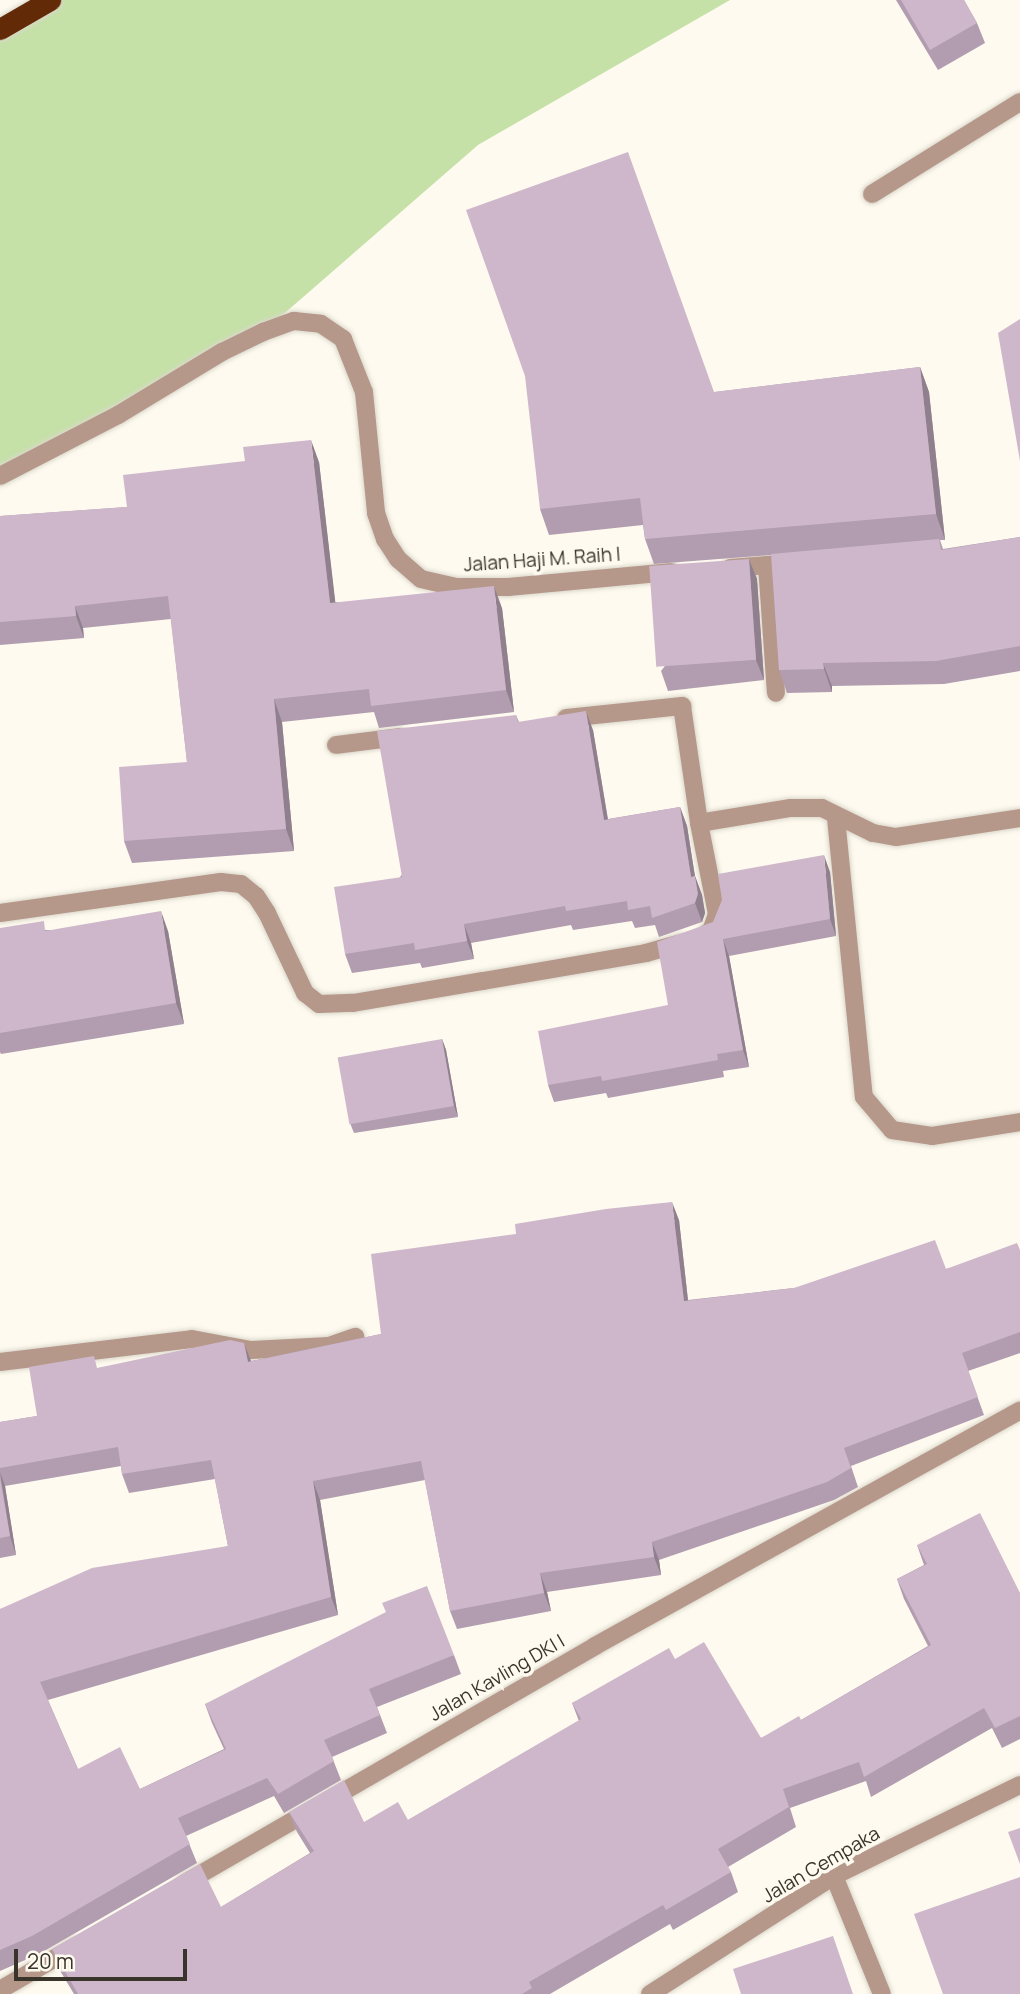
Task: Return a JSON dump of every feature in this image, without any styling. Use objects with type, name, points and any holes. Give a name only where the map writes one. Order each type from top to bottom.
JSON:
[{"type":"highway","points":[[0,29],[50,0]]},
{"type":"street","points":[[872,194],[1020,102]]},
{"type":"street","name":"Jalan Haji M. Raih I","points":[[0,476],[118,415],[222,352],[263,332],[294,321],[321,324],[343,339],[364,392],[376,513],[385,540],[398,559],[421,579],[455,587],[509,587],[685,571]]},
{"type":"street","points":[[712,569],[806,563]]},
{"type":"street","points":[[768,565],[776,693]]},
{"type":"street","points":[[0,913],[221,882],[241,884],[256,895],[277,928],[304,993],[319,1004],[353,1003],[646,953],[711,931],[717,914],[699,823],[682,706],[547,720]]},
{"type":"street","points":[[336,745],[415,735]]},
{"type":"street","points":[[699,823],[791,808],[822,808],[836,818],[861,826],[873,834],[896,837],[1020,818]]},
{"type":"street","points":[[836,818],[864,1097],[892,1130],[932,1136],[1020,1122]]},
{"type":"street","points":[[0,1362],[192,1339],[251,1350],[329,1346],[355,1337]]},
{"type":"street","name":"Jalan Kavling DKI I","points":[[165,1895],[595,1646],[1020,1410]]},
{"type":"street","name":"Jalan Cempaka","points":[[650,1994],[834,1876],[1020,1785]]},
{"type":"street","points":[[834,1876],[882,1994]]},
{"type":"street","points":[[0,1990],[93,1936]]},
{"type":"green space","points":[[46,0],[730,0],[478,145],[263,332],[0,474],[0,27]]},
{"type":"building","points":[[901,0],[964,0],[977,23],[930,50]]},
{"type":"building","points":[[628,152],[714,392],[920,367],[936,514],[645,539],[640,498],[540,509],[525,376],[466,210]]},
{"type":"building","points":[[1020,319],[1020,461],[998,333]]},
{"type":"building","points":[[311,440],[330,603],[494,586],[506,690],[371,706],[369,689],[274,699],[286,829],[124,841],[119,767],[187,762],[168,596],[75,606],[76,616],[0,622],[0,516],[127,507],[123,475],[245,461],[243,447]]},
{"type":"building","points":[[1020,537],[1020,646],[936,661],[823,663],[824,669],[779,670],[771,554],[939,539],[941,550]]},
{"type":"building","points":[[749,559],[756,660],[656,667],[649,566]]},
{"type":"building","points":[[586,711],[604,820],[680,807],[691,877],[695,876],[698,894],[695,903],[652,918],[650,906],[628,910],[627,901],[566,911],[565,906],[464,924],[467,941],[415,950],[414,943],[345,954],[334,887],[402,877],[377,731],[516,715],[518,722]]},
{"type":"building","points":[[824,855],[830,919],[723,939],[743,1050],[717,1054],[718,1060],[602,1081],[601,1076],[548,1085],[538,1031],[668,1005],[657,942],[713,922],[722,900],[718,874]]},
{"type":"building","points":[[161,911],[176,1003],[0,1033],[0,928],[44,921],[45,931]]},
{"type":"building","points":[[442,1039],[454,1106],[349,1124],[338,1057]]},
{"type":"building","points":[[672,1202],[684,1301],[794,1288],[935,1240],[946,1269],[1017,1243],[1020,1250],[1020,1332],[962,1353],[978,1397],[844,1448],[851,1468],[827,1482],[652,1542],[654,1557],[540,1573],[544,1593],[450,1611],[421,1461],[313,1481],[331,1597],[40,1682],[78,1769],[120,1747],[140,1789],[226,1749],[205,1704],[386,1612],[382,1603],[427,1586],[454,1655],[369,1689],[380,1715],[324,1740],[334,1761],[278,1794],[267,1778],[178,1818],[190,1844],[32,1936],[0,1950],[0,1609],[92,1568],[228,1546],[211,1460],[122,1474],[118,1447],[0,1468],[0,1422],[37,1416],[29,1367],[94,1356],[97,1368],[230,1340],[244,1343],[248,1362],[381,1334],[371,1254],[516,1234],[515,1224],[606,1209]]},
{"type":"building","points":[[0,1478],[10,1536],[0,1538]]},
{"type":"building","points":[[980,1513],[1020,1593],[1020,1716],[995,1728],[984,1708],[864,1777],[859,1762],[783,1789],[789,1807],[718,1849],[731,1872],[666,1910],[663,1905],[529,1982],[532,1988],[522,1994],[78,1994],[52,1949],[200,1864],[221,1907],[314,1851],[289,1812],[344,1780],[364,1822],[398,1802],[408,1820],[581,1719],[572,1703],[669,1648],[675,1659],[704,1642],[761,1738],[799,1716],[801,1720],[931,1645],[897,1579],[927,1564],[917,1545]]},
{"type":"building","points":[[1020,1828],[1020,1864],[1008,1832]]},
{"type":"building","points":[[1020,1877],[1020,1994],[943,1994],[914,1914]]},
{"type":"building","points":[[833,1936],[853,1994],[741,1994],[733,1969]]}]
